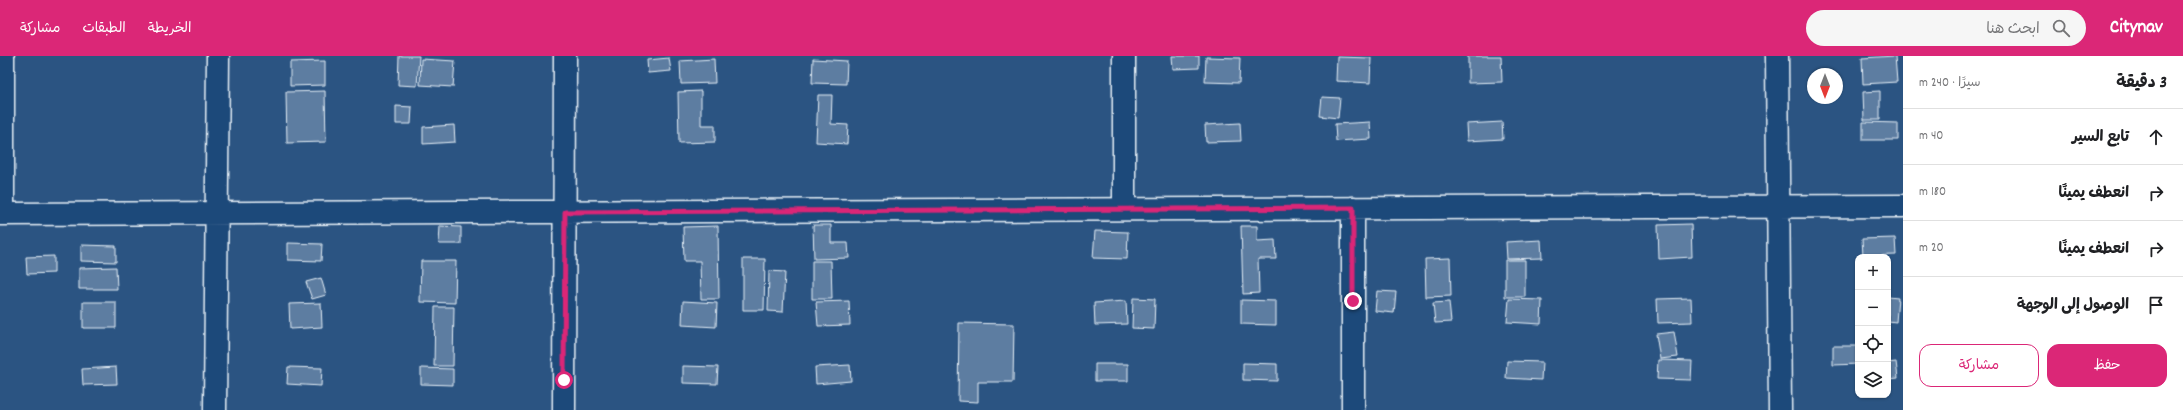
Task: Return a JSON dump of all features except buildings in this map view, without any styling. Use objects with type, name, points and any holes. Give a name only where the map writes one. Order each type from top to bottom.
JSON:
[{"type":"street","points":[[3,56],[1,214],[1903,206]]},
{"type":"street","points":[[215,410],[218,56]]},
{"type":"street","points":[[564,410],[565,56]]},
{"type":"street","points":[[1124,56],[1124,209]]},
{"type":"street","points":[[1777,56],[1780,410]]},
{"type":"street","points":[[1352,410],[1353,208]]},
{"type":"route","points":[[564,380],[565,212],[1353,208],[1353,301]]}]
